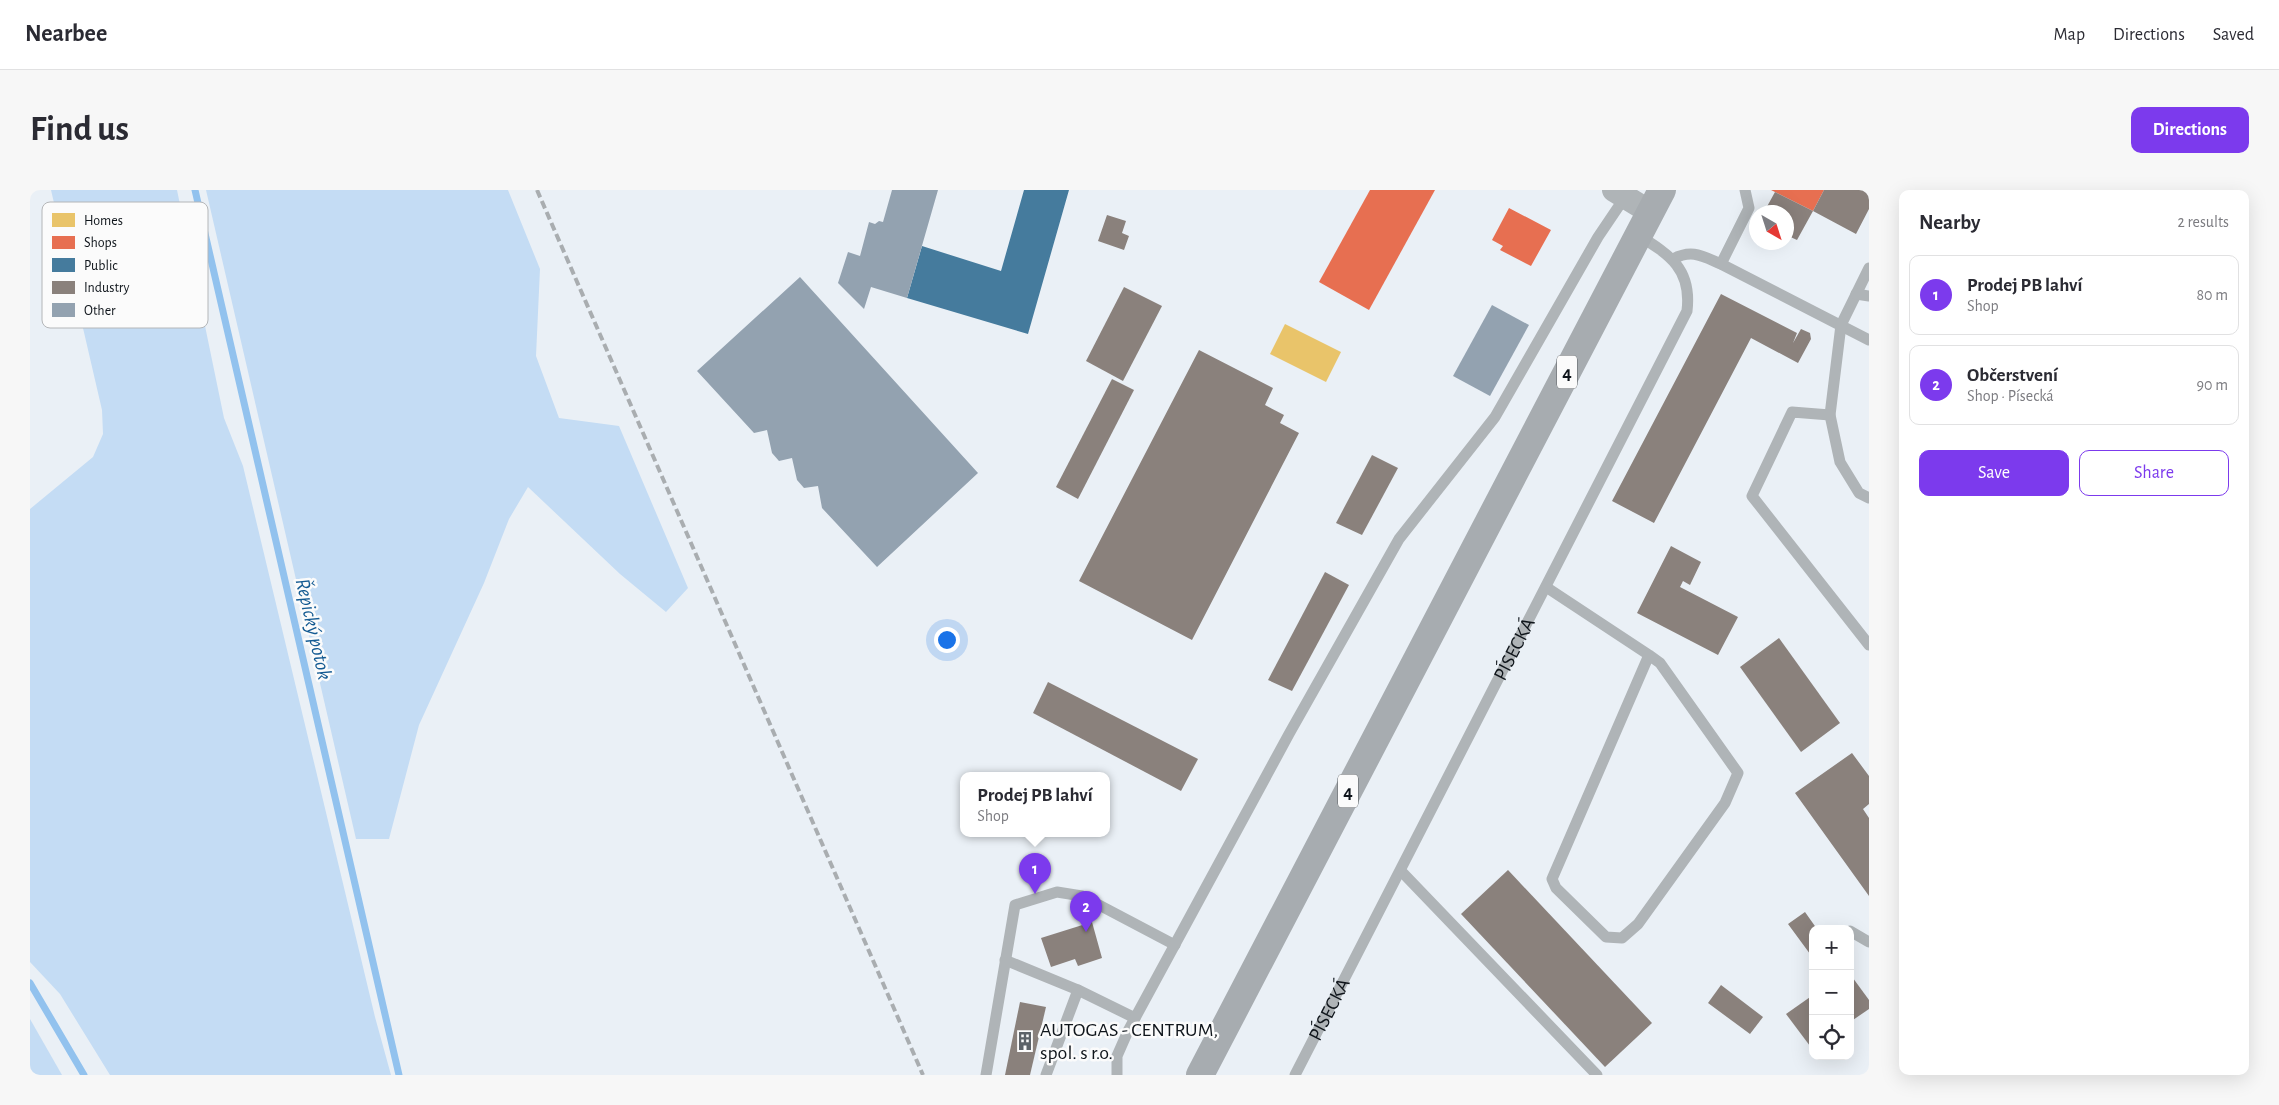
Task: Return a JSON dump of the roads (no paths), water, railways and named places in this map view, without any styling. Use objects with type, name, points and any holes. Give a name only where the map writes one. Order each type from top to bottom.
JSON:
[{"type":"main road","name":"4","points":[[1203,1070],[1650,212]]},
{"type":"street","points":[[1619,193],[1650,212]]},
{"type":"lane","points":[[1721,264],[1750,208],[1745,190]]},
{"type":"lane","points":[[1116,1075],[1117,1056],[1135,1018],[1261,784],[1399,539],[1495,417],[1598,237],[1619,193]]},
{"type":"lane","name":"PÍSECKÁ","points":[[1295,1075],[1687,311],[1687,285],[1672,259],[1650,212]]},
{"type":"lane","points":[[1672,259],[1683,253],[1689,253],[1721,264],[1869,340]]},
{"type":"lane","points":[[1869,268],[1841,325],[1830,415],[1840,462],[1859,493],[1869,498]]},
{"type":"lane","points":[[1856,294],[1869,296]]},
{"type":"lane","points":[[1830,415],[1792,412],[1752,496],[1869,645]]},
{"type":"lane","points":[[1546,587],[1649,655],[1660,663],[1738,773],[1725,803],[1638,924],[1622,938],[1606,937],[1556,888],[1552,879],[1649,655]]},
{"type":"lane","points":[[1401,871],[1597,1075]]},
{"type":"lane","points":[[986,1075],[1014,905],[1058,892],[1082,896],[1175,945]]},
{"type":"lane","points":[[1854,933],[1869,942]]},
{"type":"lane","points":[[1006,960],[1078,990],[1135,1018]]},
{"type":"lane","points":[[1046,1075],[1078,990]]},
{"type":"waterway","name":"Řepický potok","points":[[195,190],[198,202]]},
{"type":"waterway","name":"Řepický potok","points":[[208,246],[399,1075]]},
{"type":"waterway","points":[[30,983],[84,1075]]},
{"type":"railway","points":[[537,190],[923,1075]]},
{"type":"place","name":"Prodej PB lahví","points":[[1035,894]]},
{"type":"place","name":"Občerstvení","points":[[1086,932]]},
{"type":"place","name":"AUTOGAS - CENTRUM, spol. s r.o.","points":[[1025,1041]]}]
